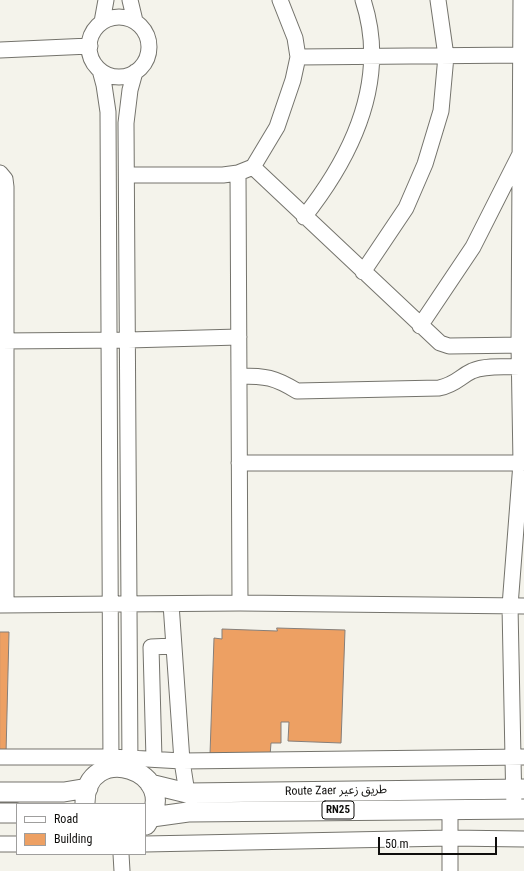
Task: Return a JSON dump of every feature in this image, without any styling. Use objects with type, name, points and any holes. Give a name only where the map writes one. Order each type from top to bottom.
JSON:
[{"type":"main road","points":[[0,792],[58,792],[86,796],[93,779],[111,763],[130,763]]},
{"type":"main road","name":"Route Zaer طريق زعير","points":[[130,763],[150,784],[154,800],[148,821],[188,812],[519,809]]},
{"type":"main road","name":"Route Zaer طريق زعير","points":[[150,784],[187,793],[519,789]]},
{"type":"main road","points":[[0,813],[16,813]]},
{"type":"street","points":[[102,22],[106,0]]},
{"type":"street","points":[[130,0],[135,21]]},
{"type":"street","points":[[127,175],[223,175],[238,173],[253,167],[278,127],[293,80],[298,57],[295,38],[280,0]]},
{"type":"street","points":[[304,217],[334,177],[353,139],[363,111],[372,57],[369,28],[363,0]]},
{"type":"street","points":[[363,272],[406,208],[425,164],[441,111],[446,56],[438,0]]},
{"type":"street","points":[[519,809],[517,606],[521,463],[519,367],[522,346],[520,153],[522,55],[520,0]]},
{"type":"street","points":[[0,757],[111,763],[109,605],[110,340],[108,112],[100,70],[91,55],[90,46],[92,36],[96,28],[102,22],[116,16],[135,21],[144,30],[149,48],[142,66],[135,72],[117,76],[100,70]]},
{"type":"street","points":[[0,50],[90,46]]},
{"type":"street","points":[[298,57],[522,55]]},
{"type":"street","points":[[135,72],[130,90],[126,123],[130,763],[154,759],[182,761],[518,757]]},
{"type":"street","points":[[420,326],[473,247],[520,153]]},
{"type":"street","points":[[253,167],[304,217],[440,343],[449,346],[522,346]]},
{"type":"street","points":[[0,173],[5,179],[6,187],[2,466],[3,605],[240,603],[517,606]]},
{"type":"street","points":[[238,173],[240,603]]},
{"type":"street","points":[[3,341],[239,337]]},
{"type":"street","points":[[240,376],[269,377],[278,380],[296,391],[439,388],[449,386],[471,371],[479,369],[519,367]]},
{"type":"street","points":[[239,464],[521,463]]},
{"type":"street","points":[[171,604],[182,761],[187,793]]},
{"type":"street","points":[[154,759],[151,647],[174,646]]},
{"type":"street","points":[[450,810],[450,871]]},
{"type":"street","points":[[146,844],[450,838],[524,839]]},
{"type":"street","points":[[0,844],[16,844]]},
{"type":"street","points":[[121,855],[122,871]]},
{"type":"building","points":[[277,628],[345,630],[341,743],[288,741],[289,722],[281,722],[281,743],[271,743],[270,756],[210,754],[214,638],[222,639],[222,629],[277,631]]},
{"type":"building","points":[[0,632],[9,632],[6,754],[0,754]]}]
